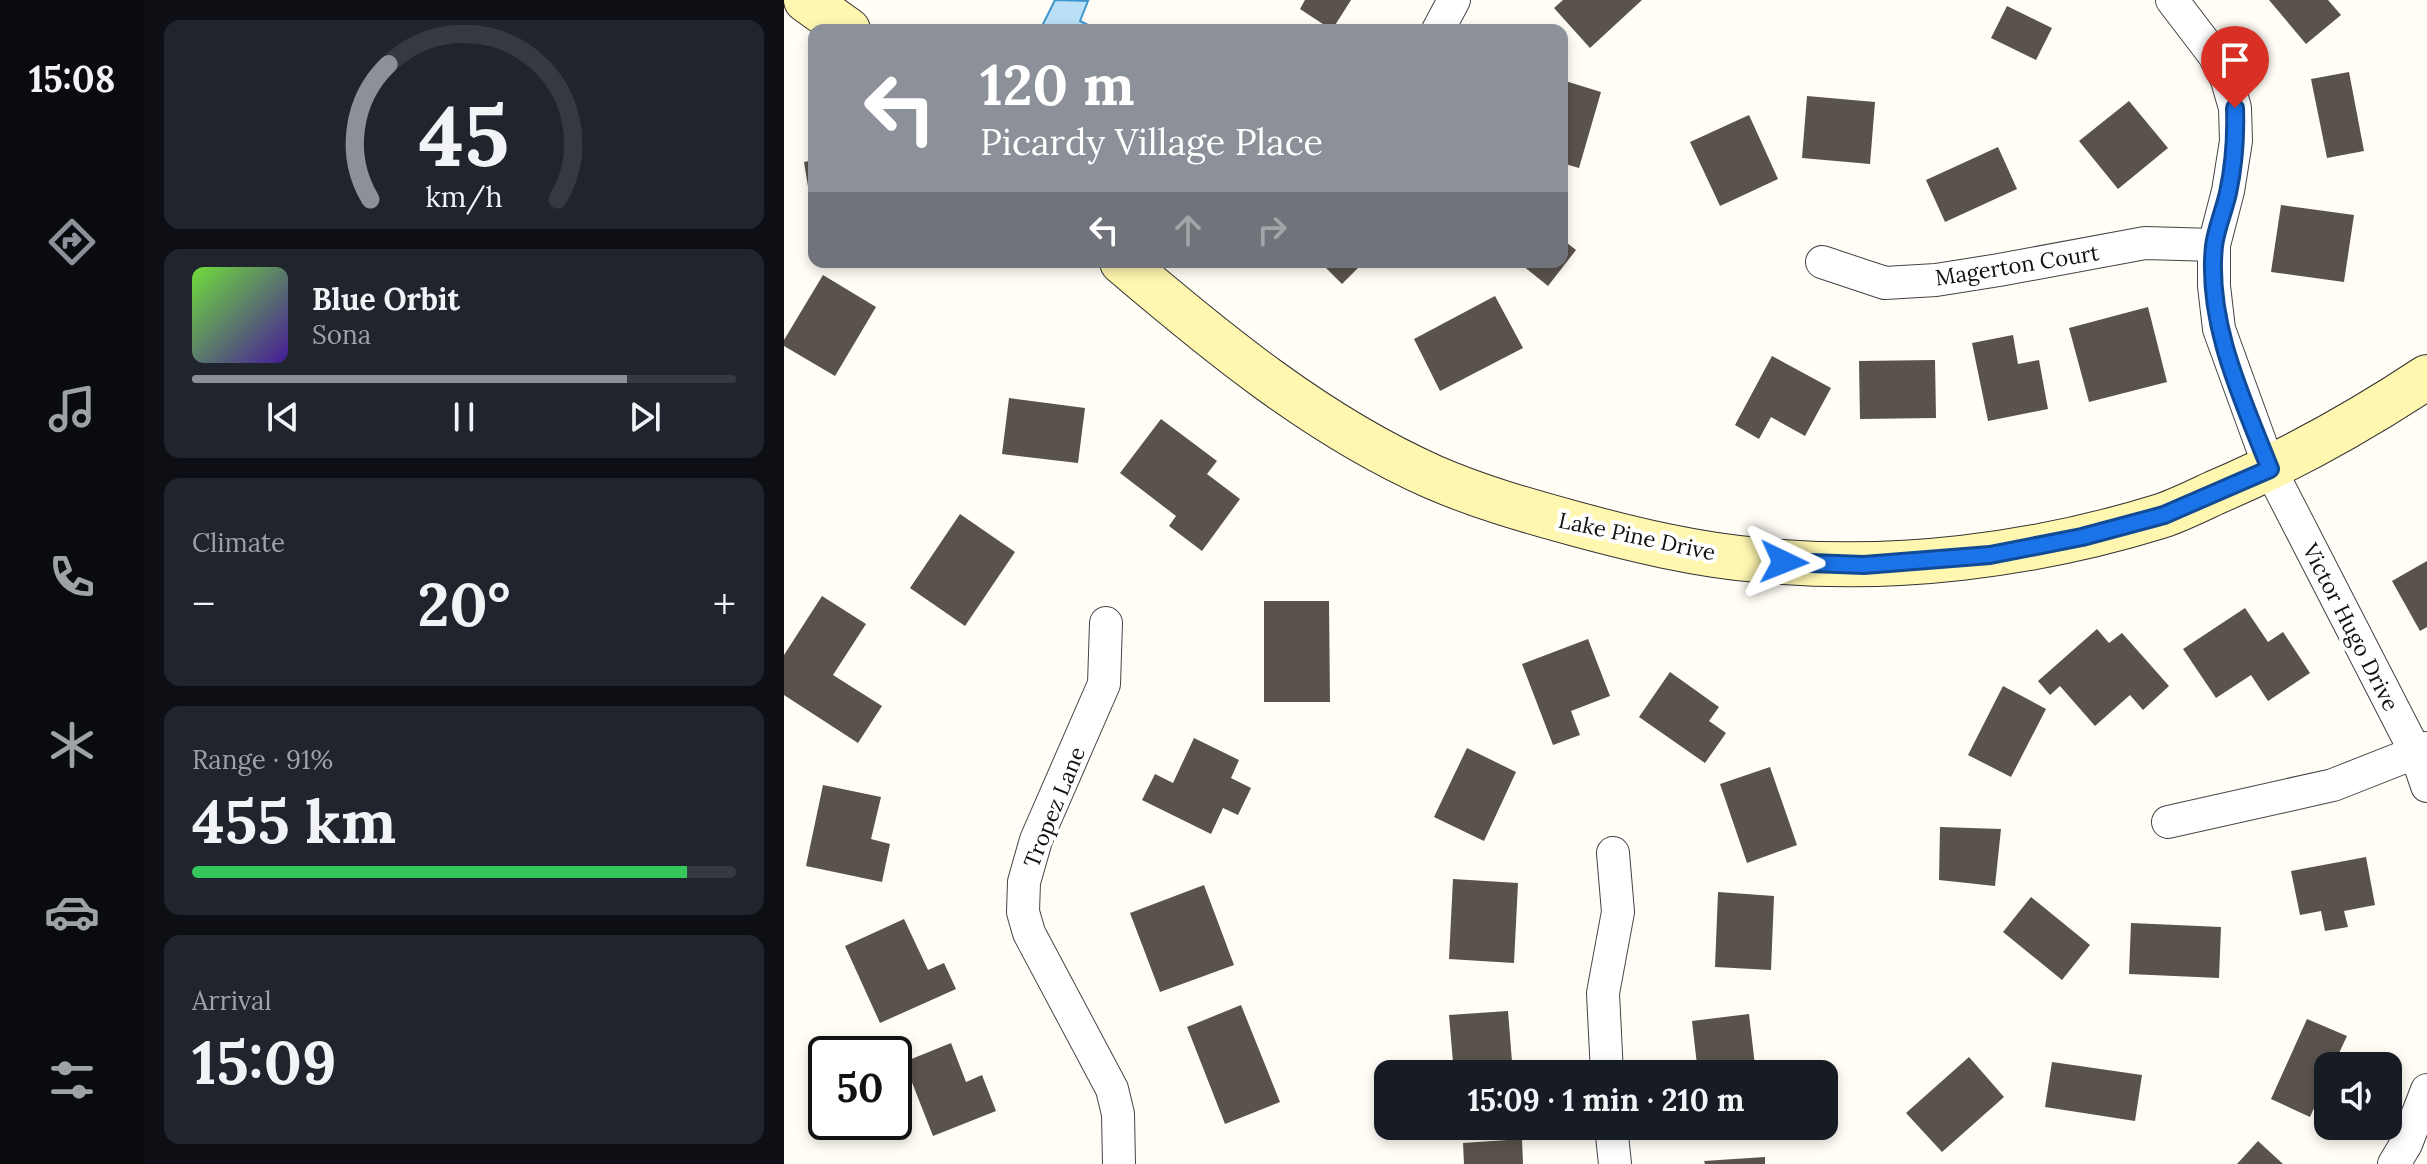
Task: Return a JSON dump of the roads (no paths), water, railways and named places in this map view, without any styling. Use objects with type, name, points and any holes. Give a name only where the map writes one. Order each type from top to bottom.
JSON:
[{"type":"main road","points":[[806,0],[840,24]]},
{"type":"main road","name":"Lake Pine Drive","points":[[1129,268],[1288,394],[1364,441],[1433,477],[1516,508],[1631,539],[1757,560],[1864,565],[1990,555],[2082,537],[2164,515],[2270,469],[2361,420],[2427,377]]},
{"type":"street","points":[[1441,24],[1454,0]]},
{"type":"street","name":"Victor Hugo Drive","points":[[2172,0],[2214,55],[2227,80],[2235,108],[2236,141],[2228,191],[2214,245],[2214,286],[2219,329],[2270,469],[2422,751],[2427,786]]},
{"type":"street","name":"Magerton Court","points":[[1822,262],[1885,283],[1967,275],[2145,243],[2214,245]]},
{"type":"street","name":"Tropez Lane","points":[[1106,623],[1104,684],[1036,840],[1024,882],[1023,912],[1029,933],[1112,1089],[1118,1114],[1119,1164]]},
{"type":"street","points":[[2168,822],[2333,785],[2422,751]]},
{"type":"street","points":[[1606,1060],[1603,993],[1618,912],[1613,853]]},
{"type":"street","points":[[2394,1164],[2406,1144],[2427,1090]]},
{"type":"street","points":[[1612,1140],[1615,1164]]},
{"type":"water","points":[[1055,0],[1088,1],[1080,21],[1086,24],[1043,24]]}]
